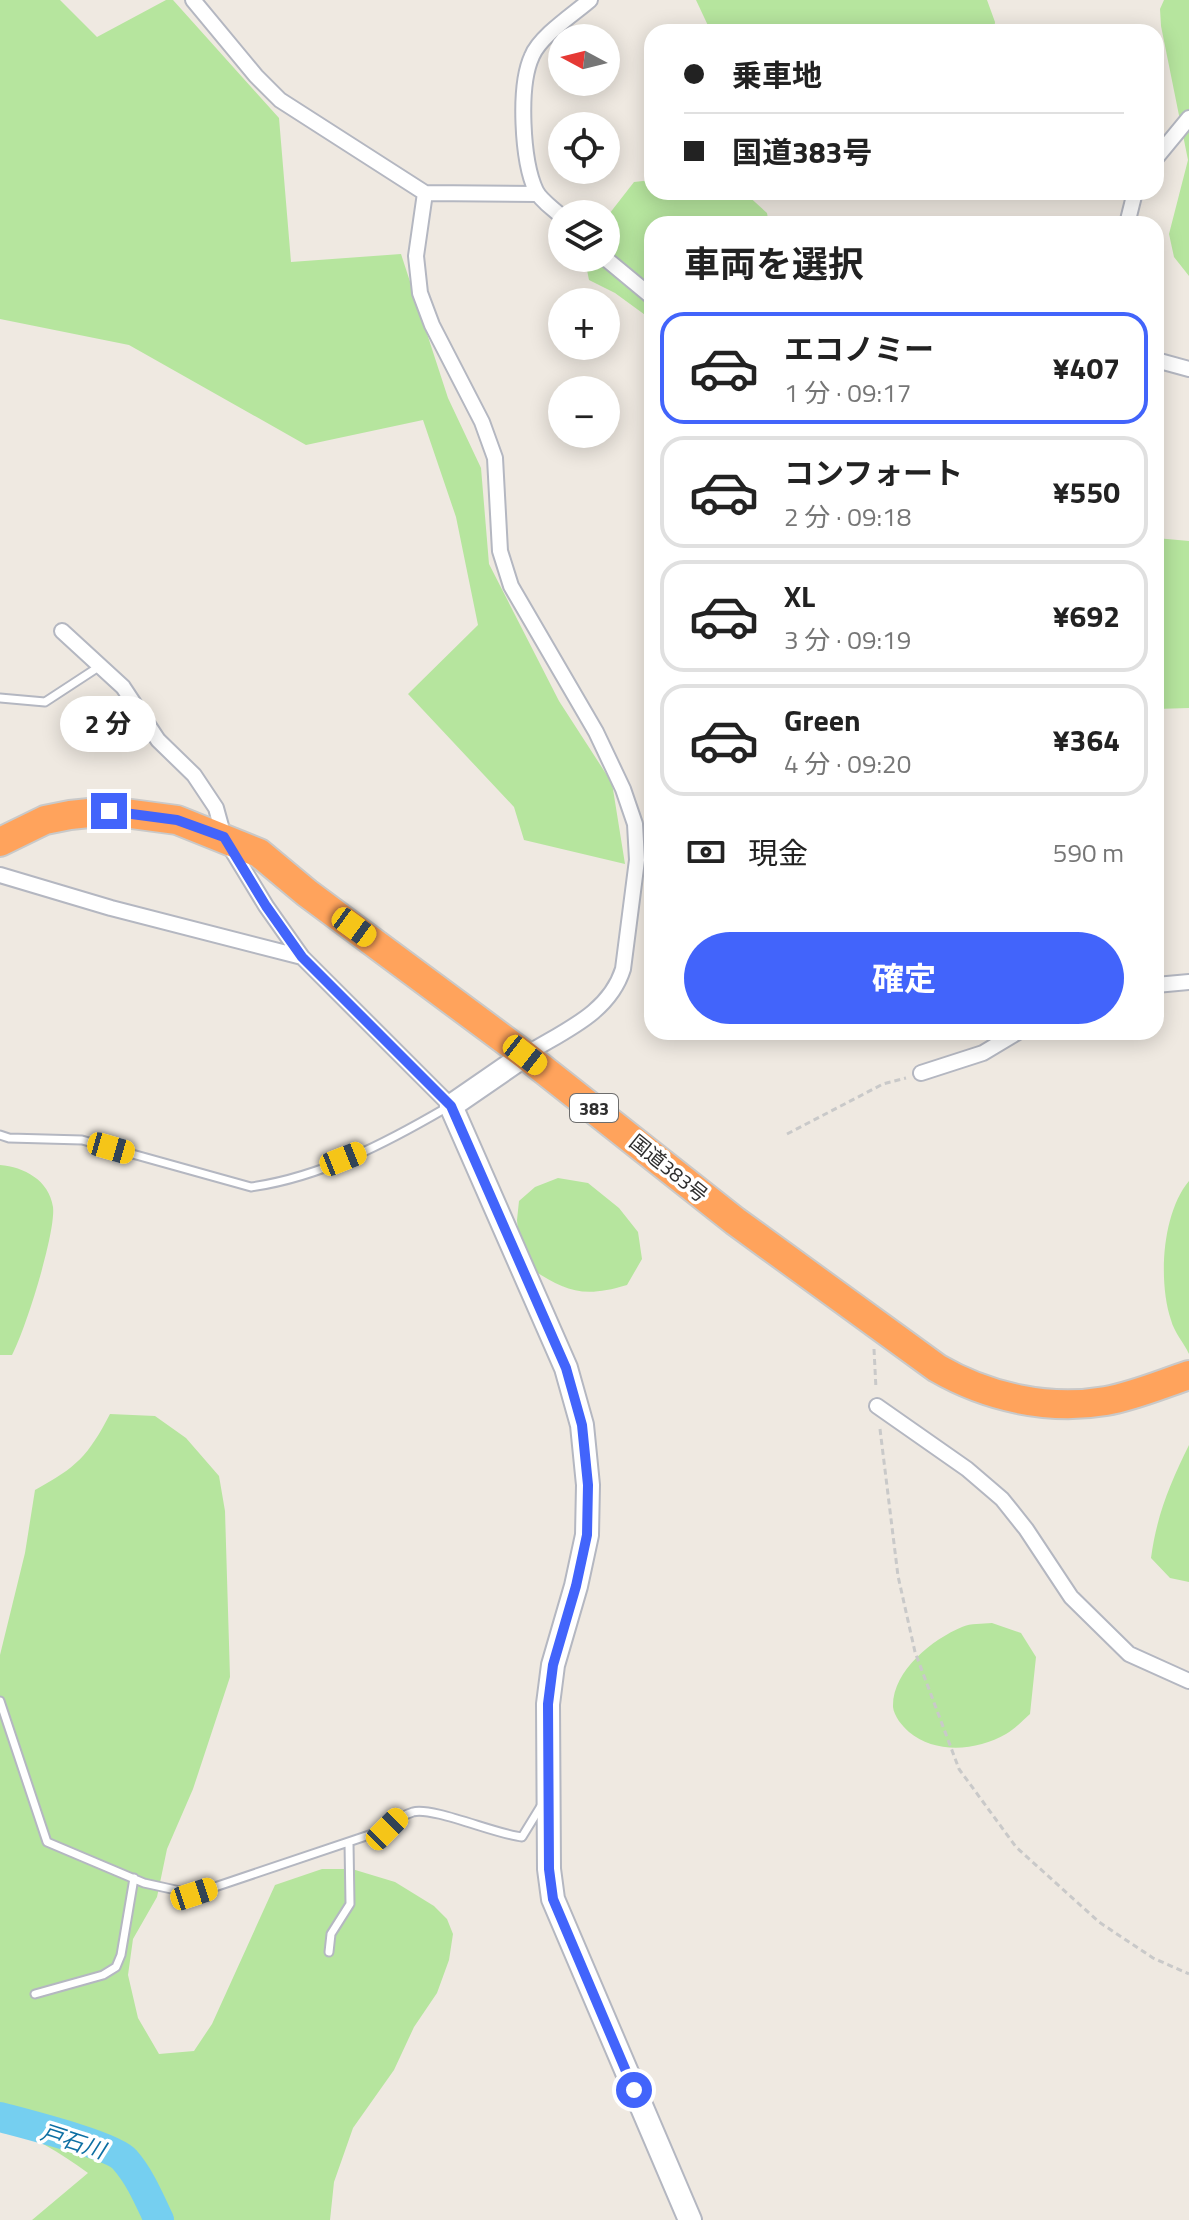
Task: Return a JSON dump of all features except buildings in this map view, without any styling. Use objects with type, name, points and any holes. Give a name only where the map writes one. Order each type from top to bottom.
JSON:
[{"type":"highway","name":"国道383号","points":[[0,842],[45,820],[109,811],[177,820],[259,853],[307,893],[525,1055],[735,1221],[937,1368],[968,1384],[1002,1396],[1051,1403],[1108,1401],[1189,1375]]},
{"type":"street","points":[[193,0],[280,100],[425,193],[537,194]]},
{"type":"street","points":[[548,204],[537,194],[529,171],[524,94],[532,55],[547,37],[590,0]]},
{"type":"street","points":[[1164,148],[1189,118]]},
{"type":"street","points":[[425,193],[416,256],[420,293],[432,325],[482,422],[495,458],[500,551],[511,586],[596,732],[623,789],[635,824],[637,860],[623,969],[618,986],[602,1007],[451,1106]]},
{"type":"street","points":[[620,270],[644,290]]},
{"type":"street","points":[[1164,362],[1189,369]]},
{"type":"street","points":[[62,631],[123,687],[158,740],[194,775],[216,808],[224,837],[302,957],[451,1106],[566,1368],[582,1425],[588,1485],[587,1535],[553,1665],[548,1704],[549,1869],[553,1899],[690,2220]]},
{"type":"street","points":[[0,875],[111,908],[302,957]]},
{"type":"street","points":[[1164,984],[1189,982]]},
{"type":"street","points":[[921,1073],[983,1053],[1005,1040]]},
{"type":"street","points":[[877,1406],[967,1469],[1002,1499],[1071,1597],[1129,1654],[1189,1681]]},
{"type":"lane","points":[[0,698],[45,702],[100,666]]},
{"type":"lane","points":[[0,1135],[9,1138],[82,1140],[251,1187],[273,1184],[386,1143],[451,1106]]},
{"type":"lane","points":[[0,1701],[47,1842],[134,1878],[194,1894],[387,1829],[399,1818],[416,1810],[489,1828],[508,1836],[522,1837],[549,1790]]},
{"type":"lane","points":[[329,1952],[331,1934],[350,1904],[349,1843]]},
{"type":"lane","points":[[35,1994],[103,1975],[116,1967],[121,1955],[134,1878]]},
{"type":"path","points":[[787,1134],[883,1084],[921,1073]]},
{"type":"path","points":[[874,1322],[877,1406],[898,1576],[915,1652],[959,1769],[1016,1847],[1099,1922],[1153,1958],[1189,1974]]},
{"type":"green space","points":[[0,0],[60,0],[97,37],[166,0],[173,0],[279,118],[291,262],[401,254],[448,398],[481,468],[489,564],[559,701],[612,783],[625,864],[524,840],[514,807],[408,694],[478,625],[456,517],[423,420],[306,445],[129,345],[0,319]]},
{"type":"green space","points":[[696,0],[987,0],[995,22],[995,24],[707,24]]},
{"type":"green space","points":[[1164,0],[1189,0],[1189,276],[1174,257],[1169,234],[1188,160],[1160,9]]},
{"type":"green space","points":[[644,181],[644,200],[753,200],[768,216],[644,216],[644,314],[620,297],[620,288],[605,288],[589,280],[587,272],[620,272],[620,200],[634,182]]},
{"type":"green space","points":[[1164,539],[1189,541],[1189,708],[1164,709]]},
{"type":"green space","points":[[0,1165],[26,1172],[41,1182],[53,1207],[50,1238],[38,1282],[12,1355],[0,1355]]},
{"type":"green space","points":[[558,1178],[588,1183],[619,1208],[638,1232],[642,1259],[627,1285],[596,1292],[571,1289],[521,1262],[517,1220],[519,1201],[535,1187]]},
{"type":"green space","points":[[1189,1181],[1189,1354],[1171,1320],[1164,1267],[1173,1211]]},
{"type":"green space","points":[[110,1414],[155,1416],[186,1438],[219,1476],[225,1511],[230,1677],[193,1789],[167,1849],[157,1897],[133,1939],[128,1975],[138,2018],[159,2054],[194,2051],[212,2024],[275,1885],[322,1869],[352,1869],[395,1882],[434,1906],[447,1919],[453,1934],[449,1960],[437,1993],[414,2027],[394,2070],[353,2128],[334,2182],[330,2220],[32,2220],[88,2173],[46,2145],[0,2126],[0,1655],[25,1553],[35,1490],[80,1459]]},
{"type":"green space","points":[[1189,1445],[1189,1582],[1170,1578],[1151,1558],[1165,1500]]},
{"type":"green space","points":[[992,1623],[1021,1633],[1036,1657],[1030,1714],[995,1740],[969,1747],[943,1747],[919,1739],[895,1714],[894,1694],[899,1681],[916,1658],[951,1632],[969,1625]]},
{"type":"waterway","name":"戸石川","points":[[0,2117],[117,2154],[125,2160],[144,2188],[159,2220]]},
{"type":"route","points":[[109,811],[177,820],[224,837],[302,957],[451,1106],[566,1368],[582,1425],[588,1485],[587,1535],[553,1665],[548,1704],[549,1869],[553,1899],[634,2090]]}]
